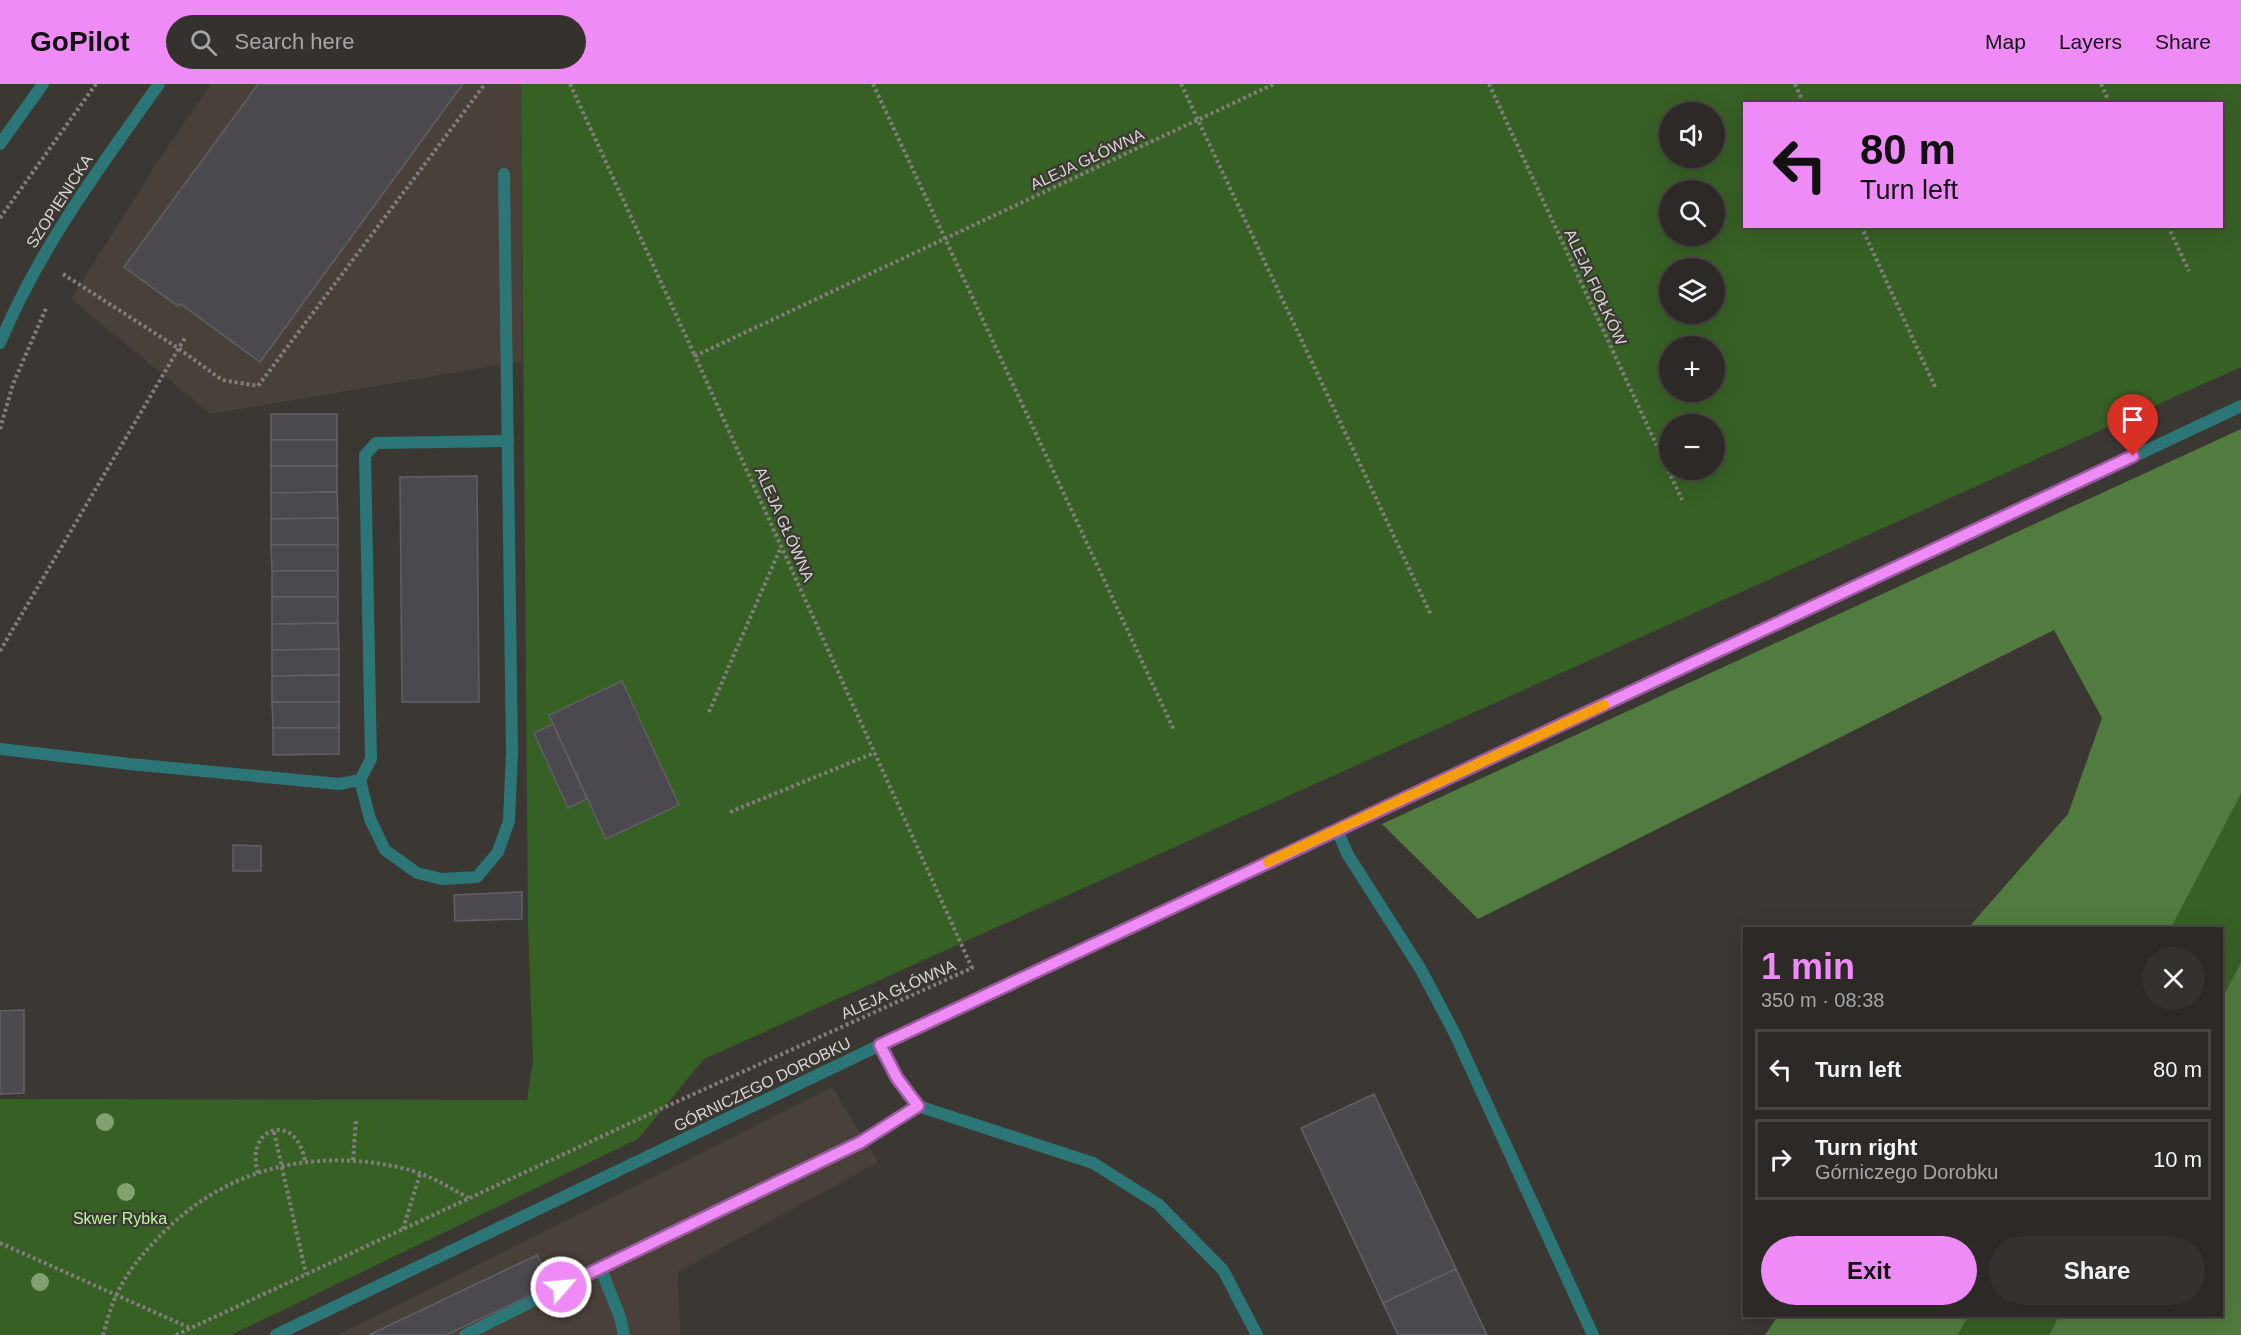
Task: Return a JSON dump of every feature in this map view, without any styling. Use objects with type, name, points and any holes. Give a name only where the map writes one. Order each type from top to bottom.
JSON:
[{"type":"street","points":[[0,144],[43,84]]},
{"type":"street","name":"SZOPIENICKA","points":[[0,343],[17,302],[53,239],[101,165],[159,84]]},
{"type":"street","points":[[504,174],[508,441],[512,753],[509,821],[498,852],[477,877],[442,879],[417,873],[386,849],[370,819],[360,780],[371,759],[365,455],[376,443],[508,441]]},
{"type":"street","name":"GÓRNICZEGO DOROBKU","points":[[276,1335],[880,1045],[2241,406]]},
{"type":"street","points":[[0,748],[130,764],[339,784],[360,780]]},
{"type":"street","points":[[1337,830],[1348,855],[1420,968],[1455,1034],[1593,1335]]},
{"type":"street","points":[[880,1045],[897,1078],[918,1106],[1093,1163],[1158,1204],[1223,1270],[1257,1335]]},
{"type":"street","points":[[465,1335],[600,1267],[861,1142],[918,1106]]},
{"type":"street","points":[[600,1267],[620,1317],[624,1335]]},
{"type":"path","points":[[0,218],[96,84]]},
{"type":"path","points":[[63,273],[178,348],[222,380],[258,386],[485,84]]},
{"type":"path","points":[[570,84],[694,356]]},
{"type":"path","points":[[873,84],[1174,730]]},
{"type":"path","points":[[1181,84],[1431,615]]},
{"type":"path","name":"ALEJA GŁÓWNA","points":[[469,1198],[972,969],[694,356],[1274,84]]},
{"type":"path","name":"ALEJA FIOŁKÓW","points":[[1489,84],[1682,500]]},
{"type":"path","points":[[1795,84],[1803,102]]},
{"type":"path","points":[[2101,84],[2109,102]]},
{"type":"path","points":[[1862,228],[1936,389]]},
{"type":"path","points":[[2169,228],[2188,271]]},
{"type":"path","points":[[58,284],[67,265]]},
{"type":"path","points":[[0,429],[13,384],[47,306]]},
{"type":"path","points":[[0,651],[186,336]]},
{"type":"path","points":[[709,712],[782,546]]},
{"type":"path","points":[[730,812],[874,753]]},
{"type":"path","points":[[353,1160],[356,1120]]},
{"type":"path","points":[[258,1173],[255,1156],[258,1140],[274,1132],[284,1130],[296,1137],[303,1150],[305,1161]]},
{"type":"path","points":[[274,1132],[306,1274]]},
{"type":"path","points":[[103,1335],[116,1294],[146,1250],[187,1210],[226,1185],[258,1173],[305,1161],[353,1160],[404,1168],[469,1198]]},
{"type":"path","points":[[403,1229],[420,1174]]},
{"type":"path","points":[[176,1335],[469,1198]]},
{"type":"path","points":[[0,1243],[191,1328]]},
{"type":"shaded area","points":[[211,84],[521,84],[522,361],[211,414],[71,299],[159,160]]},
{"type":"shaded area","points":[[832,1087],[878,1162],[678,1272],[680,1335],[337,1335]]},
{"type":"green space","name":"Skwer Rybka","points":[[521,84],[2241,84],[2241,367],[704,1059],[638,1139],[231,1335],[0,1335],[0,1099],[527,1100],[533,1060],[528,923]]},
{"type":"green space","points":[[2241,429],[2241,794],[2172,927],[1969,927],[2068,814],[2102,718],[2054,630],[1478,919],[1382,824]]},
{"type":"green space","points":[[2241,794],[2241,963],[2223,996],[2223,927],[2172,927]]},
{"type":"green space","points":[[2241,963],[2241,1335],[2049,1335],[2058,1317],[2223,1317],[2223,996]]},
{"type":"green space","points":[[1777,1317],[1967,1317],[1958,1335],[1765,1335]]},
{"type":"green space","points":[[1967,1317],[2058,1317],[2049,1335],[1958,1335]]},
{"type":"building","points":[[258,84],[463,84],[260,362],[182,305],[178,306],[124,267]]},
{"type":"building","points":[[271,414],[337,414],[337,440],[271,440]]},
{"type":"building","points":[[271,440],[337,440],[337,466],[271,466]]},
{"type":"building","points":[[271,466],[337,466],[337,492],[271,493]]},
{"type":"building","points":[[477,476],[479,702],[402,702],[400,477]]},
{"type":"building","points":[[337,492],[338,518],[271,519],[271,493]]},
{"type":"building","points":[[338,518],[338,545],[271,545],[271,519]]},
{"type":"building","points":[[271,545],[338,545],[338,571],[272,571]]},
{"type":"building","points":[[272,571],[338,571],[338,597],[272,597]]},
{"type":"building","points":[[272,597],[338,597],[338,623],[272,624]]},
{"type":"building","points":[[338,623],[339,649],[272,650],[272,624]]},
{"type":"building","points":[[339,649],[339,675],[272,676],[272,650]]},
{"type":"building","points":[[339,675],[339,702],[272,702],[272,676]]},
{"type":"building","points":[[622,681],[679,805],[606,839],[549,715]]},
{"type":"building","points":[[272,702],[339,702],[339,728],[273,728]]},
{"type":"building","points":[[553,724],[587,799],[568,808],[534,733]]},
{"type":"building","points":[[273,728],[339,728],[339,754],[273,755]]},
{"type":"building","points":[[233,845],[261,846],[261,871],[233,871]]},
{"type":"building","points":[[522,892],[522,919],[455,921],[454,895]]},
{"type":"building","points":[[24,1010],[24,1093],[0,1094],[0,1011]]},
{"type":"building","points":[[1374,1094],[1456,1269],[1383,1303],[1301,1128]]},
{"type":"building","points":[[537,1255],[552,1285],[446,1335],[369,1335]]},
{"type":"building","points":[[1456,1269],[1487,1335],[1398,1335],[1383,1303]]},
{"type":"slow traffic","points":[[1268,862],[1604,705]]},
{"type":"route","points":[[561,1287],[861,1142],[918,1106],[897,1078],[880,1045],[2133,456]]}]
